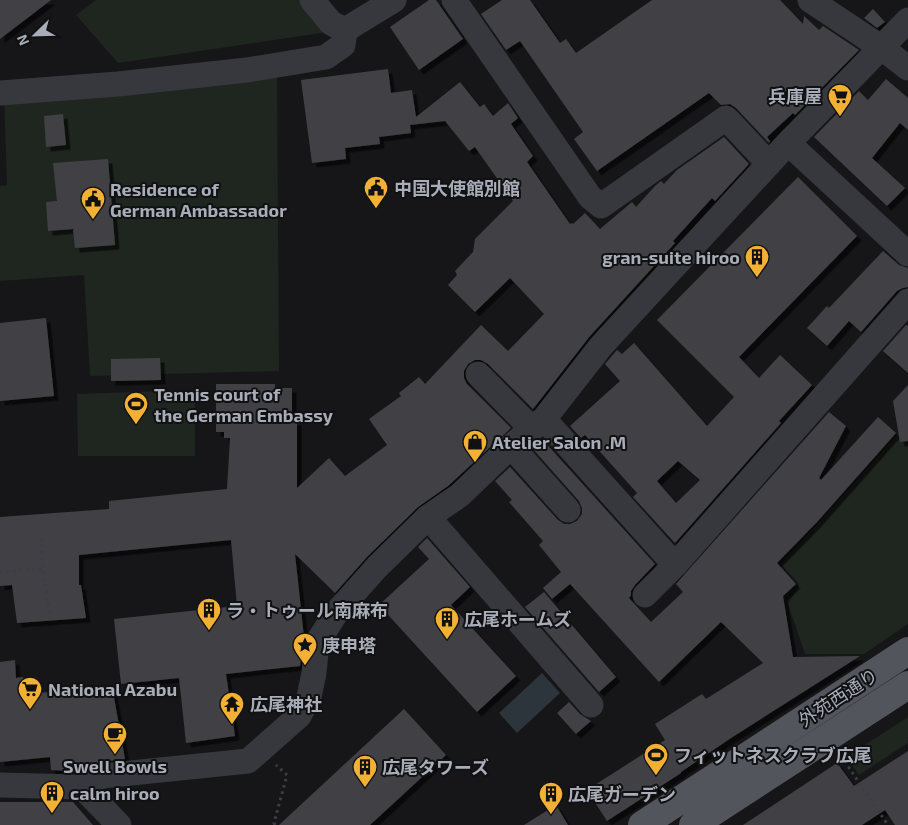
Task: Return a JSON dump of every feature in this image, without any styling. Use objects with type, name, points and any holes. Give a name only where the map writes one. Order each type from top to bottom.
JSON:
[{"type":"main road","name":"外苑西通り","points":[[642,825],[908,651]]},
{"type":"main road","name":"外苑西通り","points":[[693,825],[908,685]]},
{"type":"street","points":[[312,0],[330,23],[345,30]]},
{"type":"street","points":[[345,30],[394,0]]},
{"type":"street","points":[[454,0],[590,197],[601,206],[726,118],[769,164]]},
{"type":"street","points":[[810,0],[882,48],[908,68]]},
{"type":"street","points":[[86,790],[93,781],[102,776],[248,761],[299,716],[309,696],[314,673],[317,643],[336,613],[377,567],[428,517],[460,496],[511,446],[538,424],[600,346],[788,143],[908,20]]},
{"type":"street","points":[[0,93],[118,84],[247,70],[326,56],[343,45],[345,30]]},
{"type":"street","points":[[788,143],[908,254]]},
{"type":"street","points":[[645,594],[675,565],[908,301]]},
{"type":"street","points":[[478,374],[538,424],[675,565]]},
{"type":"street","points":[[511,446],[568,510]]},
{"type":"street","points":[[428,517],[591,705]]},
{"type":"street","points":[[0,785],[80,786],[119,825]]},
{"type":"path","points":[[41,538],[50,618]]},
{"type":"path","points":[[0,572],[43,569]]},
{"type":"path","points":[[260,750],[287,775],[275,825]]},
{"type":"path","points":[[840,756],[888,825]]},
{"type":"shaded area","points":[[96,0],[301,0],[328,32],[118,63],[76,15]]},
{"type":"shaded area","points":[[277,71],[279,371],[90,376],[84,275],[0,281],[0,186],[7,185],[4,98]]},
{"type":"shaded area","name":"Tennis court of the German Embassy","points":[[195,390],[195,456],[78,456],[77,394]]},
{"type":"shaded area","points":[[908,423],[908,624],[864,654],[805,654],[788,604],[799,584],[781,564]]},
{"type":"shaded area","points":[[542,673],[560,693],[517,733],[499,713]]},
{"type":"shaded area","points":[[908,717],[908,743],[859,775],[846,757]]},
{"type":"building","points":[[0,0],[51,0],[0,39]]},
{"type":"building","points":[[429,0],[436,0],[463,39],[419,70],[390,27]]},
{"type":"building","points":[[502,0],[530,0],[560,43],[566,39],[576,53],[652,0],[780,0],[803,24],[804,16],[819,30],[823,26],[859,50],[795,115],[793,113],[767,137],[770,141],[769,143],[736,108],[730,104],[721,105],[709,93],[597,171],[574,139],[583,132],[520,41],[506,50],[481,14]]},
{"type":"building","points":[[873,9],[885,22],[877,28],[864,18]]},
{"type":"building","points":[[388,69],[391,93],[412,90],[416,117],[460,82],[480,107],[484,104],[493,116],[508,103],[518,118],[511,124],[533,156],[527,162],[570,224],[573,224],[585,213],[600,229],[632,202],[636,207],[661,181],[664,184],[677,170],[724,137],[749,164],[715,201],[712,198],[673,241],[675,243],[590,336],[533,409],[488,364],[481,360],[475,360],[468,364],[464,371],[464,378],[467,384],[511,428],[448,486],[418,507],[367,557],[335,593],[295,554],[304,637],[300,666],[226,674],[235,736],[186,743],[179,678],[121,684],[114,619],[237,606],[231,540],[79,555],[79,585],[81,585],[86,618],[17,623],[12,585],[0,586],[0,517],[109,509],[109,501],[227,489],[230,438],[224,438],[224,432],[216,432],[216,384],[275,384],[275,388],[292,388],[292,421],[297,421],[297,488],[329,458],[345,476],[387,445],[369,419],[401,396],[399,393],[419,377],[425,384],[481,325],[508,351],[544,314],[510,278],[475,312],[448,285],[457,275],[455,271],[473,252],[475,239],[513,201],[475,147],[469,151],[445,121],[410,125],[411,133],[379,137],[380,144],[345,148],[346,159],[312,163],[301,80]]},
{"type":"building","points":[[886,79],[908,98],[908,130],[900,123],[872,158],[905,188],[887,206],[814,137],[859,91],[868,100]]},
{"type":"building","points":[[63,114],[66,145],[46,147],[44,116]]},
{"type":"building","name":"Residence of German Ambassador","points":[[108,159],[115,245],[75,248],[73,229],[48,231],[46,202],[57,201],[53,163]]},
{"type":"building","points":[[798,177],[857,236],[739,357],[759,378],[780,355],[812,385],[675,543],[633,497],[637,493],[585,435],[581,438],[570,426],[620,381],[605,364],[617,350],[622,354],[634,343],[707,426],[734,397],[657,320]],"holes":[[[678,461],[700,480],[676,503],[657,481]]]},
{"type":"building","points":[[883,251],[899,265],[908,268],[908,287],[897,291],[861,332],[849,321],[827,346],[807,328],[827,306],[829,308]]},
{"type":"building","points":[[46,318],[54,396],[0,401],[0,323]]},
{"type":"building","points":[[906,325],[908,326],[908,373],[883,351]]},
{"type":"building","points":[[160,358],[161,380],[111,381],[111,359]]},
{"type":"building","points":[[908,385],[908,441],[900,442],[893,401]]},
{"type":"building","points":[[829,412],[846,426],[819,478],[821,480],[878,417],[896,433],[817,522],[777,563],[796,584],[783,596],[793,657],[860,656],[731,738],[607,821],[587,790],[665,740],[655,724],[702,694],[706,699],[763,663],[721,622],[659,682],[570,584],[552,599],[543,588],[561,572],[539,545],[543,541],[509,502],[512,500],[495,481],[510,467],[558,520],[564,524],[577,521],[582,514],[579,501],[532,448],[542,439],[655,564],[635,585],[629,598],[651,622],[683,592],[676,584]]},
{"type":"building","name":"広尾ホームズ","points":[[427,538],[470,587],[451,605],[516,676],[477,712],[379,605],[429,559],[418,547]]},
{"type":"building","points":[[544,592],[616,677],[599,692],[525,607]]},
{"type":"building","points":[[15,660],[16,678],[23,677],[25,694],[112,686],[125,759],[100,762],[84,770],[73,771],[51,770],[50,757],[0,762],[0,662]]},
{"type":"building","points":[[569,702],[580,714],[591,721],[576,734],[557,713]]},
{"type":"building","name":"広尾タワーズ","points":[[404,709],[446,755],[370,825],[279,825]]},
{"type":"building","points":[[908,751],[908,825],[895,825],[885,810],[862,825],[743,825],[837,763],[854,786]]},
{"type":"building","points":[[0,802],[73,802],[93,825],[0,825]]},
{"type":"building","name":"広尾ガーデン","points":[[556,805],[568,825],[524,825]]},
{"type":"place","name":"兵庫屋","points":[[840,117]]},
{"type":"place","name":"中国大使館別館","points":[[376,209]]},
{"type":"place","name":"Residence of German Ambassador","points":[[93,220]]},
{"type":"place","name":"gran-suite hiroo","points":[[757,278]]},
{"type":"place","name":"Tennis court of the German Embassy","points":[[136,425]]},
{"type":"place","name":"Atelier Salon .M","points":[[475,463]]},
{"type":"place","name":"ラ・トゥール南麻布","points":[[209,631]]},
{"type":"place","name":"広尾ホームズ","points":[[447,640]]},
{"type":"place","name":"庚申塔","points":[[305,666]]},
{"type":"place","name":"National Azabu","points":[[30,710]]},
{"type":"place","name":"広尾神社","points":[[232,725]]},
{"type":"place","name":"Swell Bowls","points":[[115,755]]},
{"type":"place","name":"フィットネスクラブ広尾","points":[[656,776]]},
{"type":"place","name":"広尾タワーズ","points":[[365,788]]},
{"type":"place","name":"calm hiroo","points":[[52,814]]},
{"type":"place","name":"広尾ガーデン","points":[[551,815]]}]
